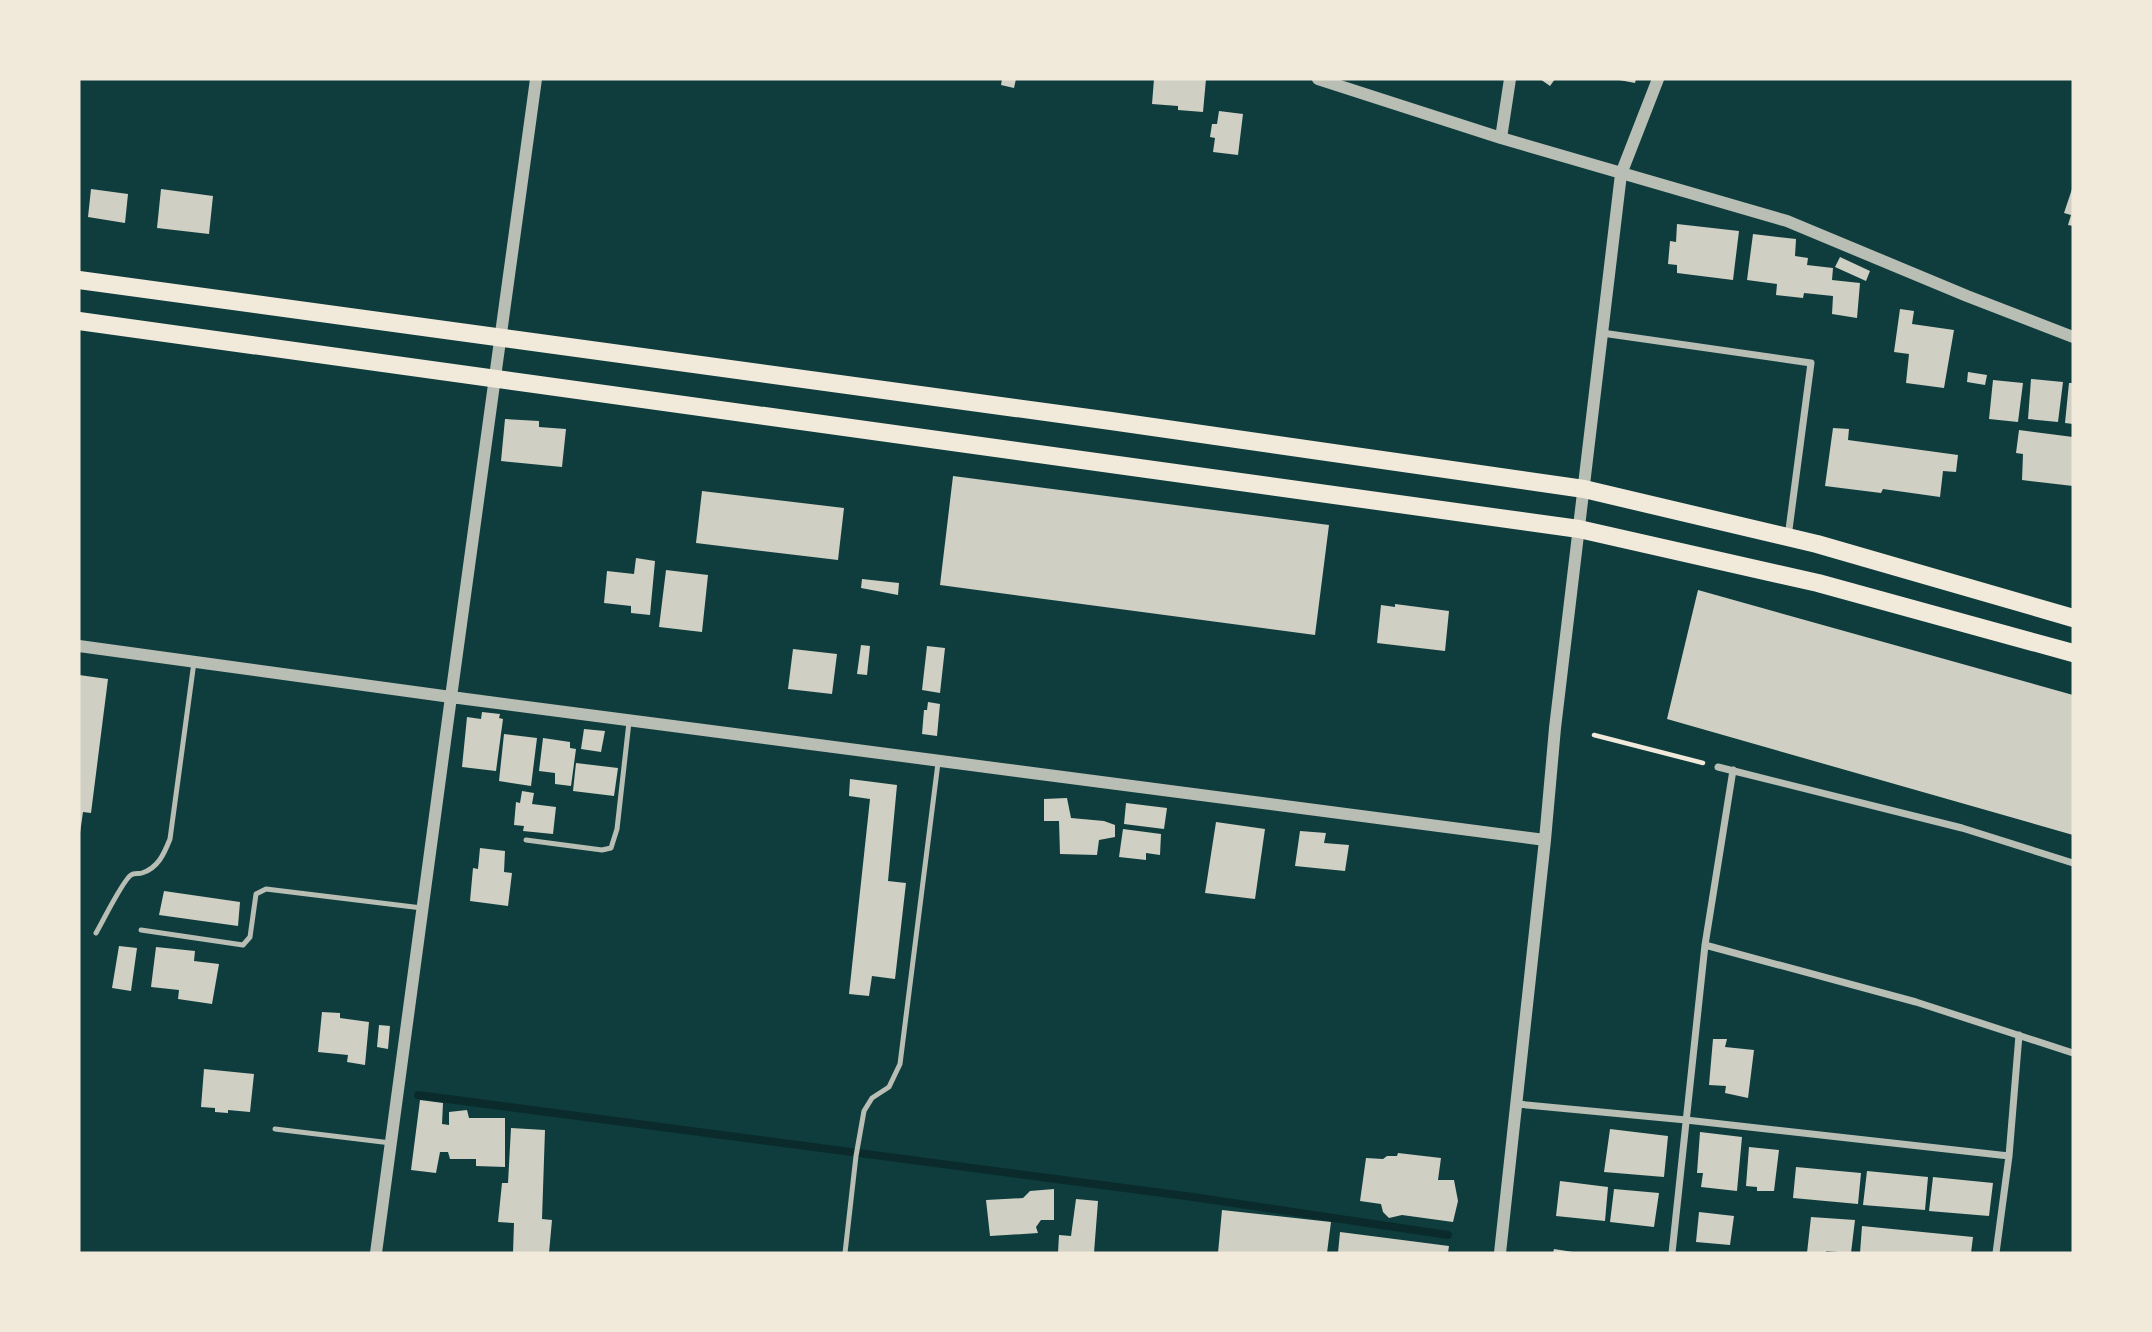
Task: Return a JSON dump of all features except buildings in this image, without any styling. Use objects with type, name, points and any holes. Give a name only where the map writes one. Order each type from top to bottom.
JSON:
[{"type":"main road","points":[[79,280],[1584,489],[1788,537],[2073,618]]},
{"type":"main road","points":[[79,321],[1579,529],[1818,583],[2073,653]]},
{"type":"street","points":[[376,1253],[536,79]]},
{"type":"street","points":[[1318,79],[1502,138],[1787,221],[2073,337]]},
{"type":"street","points":[[1502,138],[1510,79]]},
{"type":"street","points":[[1500,1253],[1555,728],[1622,174],[1658,79]]},
{"type":"street","points":[[1602,333],[1811,363],[1788,537]]},
{"type":"street","points":[[79,646],[1545,840]]},
{"type":"street","points":[[1718,766],[1962,828],[2073,863]]},
{"type":"street","points":[[1672,1253],[1704,945],[1733,771]]},
{"type":"street","points":[[1704,945],[1916,1002],[2073,1053]]},
{"type":"street","points":[[1996,1253],[2009,1156],[2019,1035]]},
{"type":"street","points":[[1517,1104],[2009,1156]]},
{"type":"lane","points":[[96,933],[112,908],[119,889],[131,875],[156,865],[164,855],[170,839],[194,662]]},
{"type":"lane","points":[[526,839],[602,850],[611,848],[617,830],[629,720]]},
{"type":"lane","points":[[845,1253],[864,1111],[872,1098],[889,1087],[900,1064],[939,761]]},
{"type":"lane","points":[[141,930],[243,945],[250,937],[256,894],[266,889],[422,908]]},
{"type":"lane","points":[[275,1129],[391,1143]]},
{"type":"path","points":[[1594,735],[1718,766]]},
{"type":"waterway","points":[[418,1095],[1193,1197],[1448,1235]]}]
